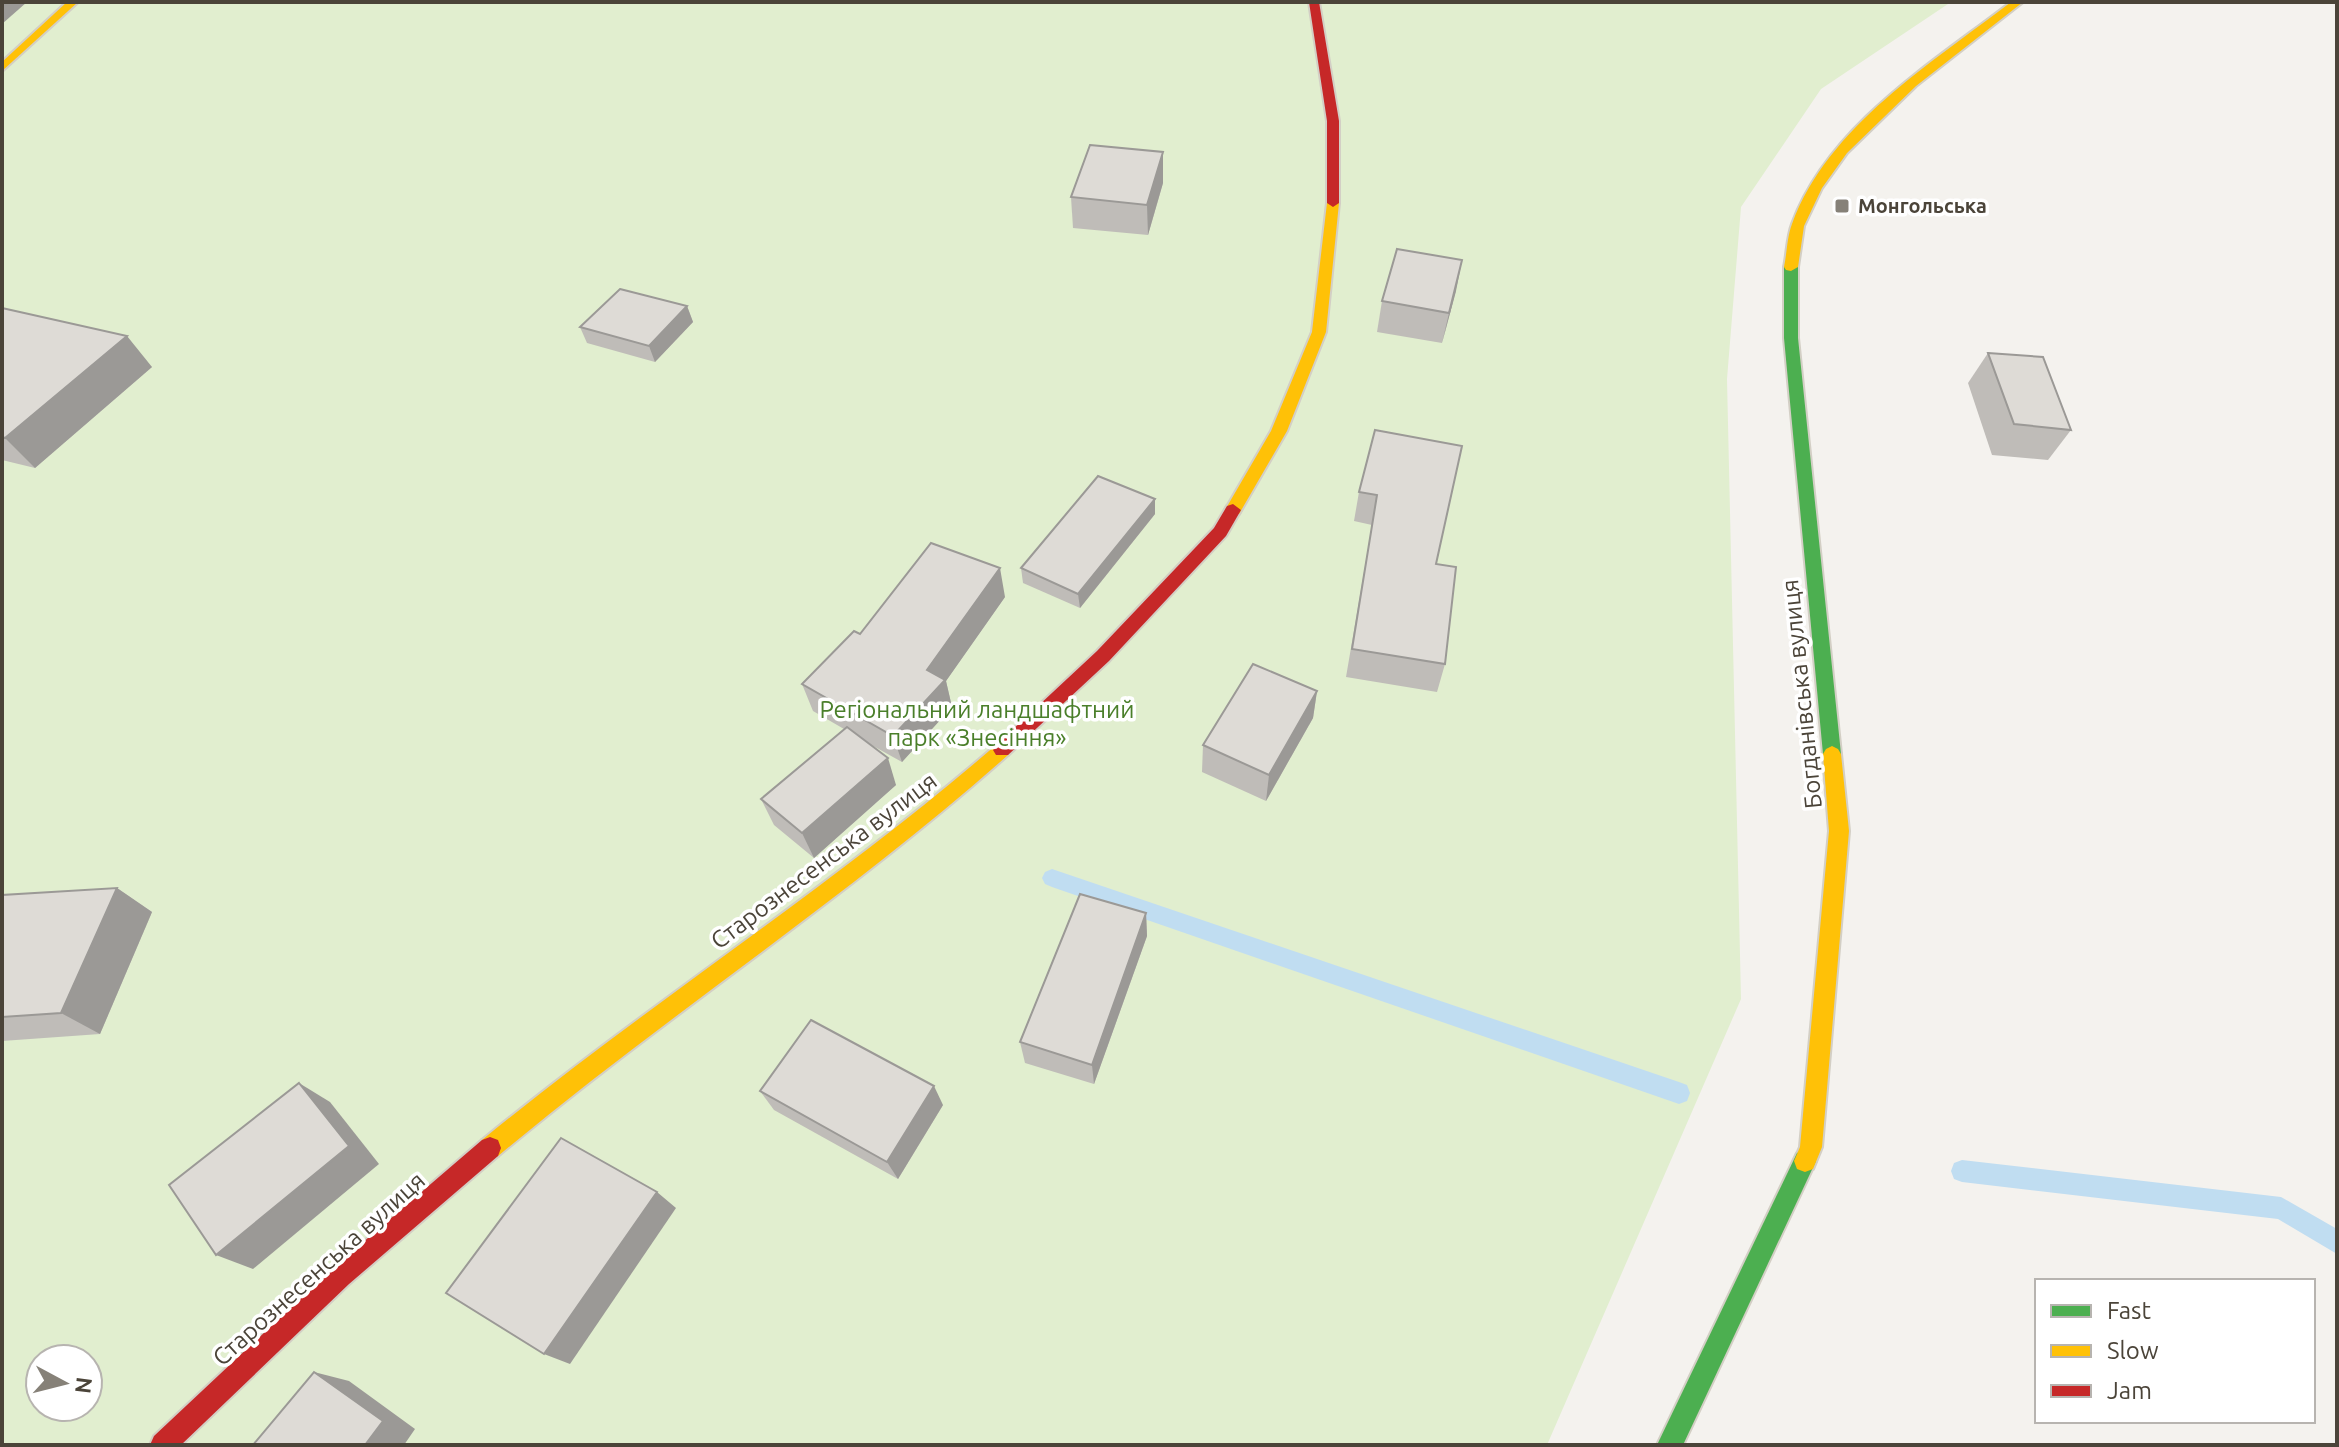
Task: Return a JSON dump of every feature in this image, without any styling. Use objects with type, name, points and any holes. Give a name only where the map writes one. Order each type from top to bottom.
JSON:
[{"type":"street","points":[[2,68],[73,2]]},
{"type":"street","name":"Старознесенська вулиця","points":[[163,1445],[341,1276],[515,1126],[684,995],[834,889],[965,784],[1103,656],[1220,532],[1279,431],[1319,332],[1335,186],[1333,121],[1314,2]]},
{"type":"street","name":"Богданівська вулиця","points":[[1670,1445],[1811,1147],[1839,831],[1791,338],[1791,242],[1820,177],[1866,123],[2018,2]]},
{"type":"green space","name":"Регіональний ландшафтний парк «Знесіння»","points":[[2,2],[1951,2],[1821,89],[1741,207],[1727,379],[1741,999],[1547,1445],[2,1445]]},
{"type":"building","points":[[1090,145],[1163,152],[1147,205],[1071,197]]},
{"type":"building","points":[[1397,249],[1462,260],[1449,313],[1382,301]]},
{"type":"building","points":[[620,289],[687,306],[649,346],[580,327]]},
{"type":"building","points":[[2,308],[127,336],[5,438],[2,437]]},
{"type":"building","points":[[1988,353],[2043,357],[2071,430],[2014,424]]},
{"type":"building","points":[[1375,430],[1462,446],[1436,564],[1456,567],[1445,664],[1352,649],[1377,495],[1359,492]]},
{"type":"building","points":[[1098,476],[1155,499],[1078,594],[1021,568]]},
{"type":"building","points":[[931,543],[1000,568],[927,670],[945,680],[893,736],[802,684],[854,631],[860,634]]},
{"type":"building","points":[[1253,664],[1317,691],[1269,775],[1203,745]]},
{"type":"building","points":[[847,727],[888,758],[802,833],[761,799]]},
{"type":"building","points":[[117,888],[61,1013],[2,1017],[2,895]]},
{"type":"building","points":[[1080,894],[1146,913],[1092,1065],[1020,1042]]},
{"type":"building","points":[[811,1020],[934,1086],[887,1162],[760,1091]]},
{"type":"building","points":[[299,1083],[349,1146],[216,1255],[169,1185]]},
{"type":"building","points":[[561,1138],[657,1192],[544,1354],[446,1293]]},
{"type":"building","points":[[314,1372],[383,1421],[365,1445],[253,1445]]},
{"type":"waterway","points":[[1052,878],[1679,1093]]},
{"type":"waterway","points":[[1962,1171],[2281,1208],[2337,1242]]},
{"type":"traffic: fast","points":[[1791,267],[1791,338],[1832,754]]},
{"type":"traffic: fast","points":[[1670,1445],[1805,1161]]},
{"type":"traffic: slow","points":[[2,68],[73,2]]},
{"type":"traffic: slow","points":[[1791,267],[1798,226],[1816,187],[1842,151],[1875,116],[1912,84],[2018,2]]},
{"type":"traffic: slow","points":[[1233,510],[1279,431],[1319,332],[1333,203]]},
{"type":"traffic: slow","points":[[490,1148],[616,1047],[878,854],[1002,750]]},
{"type":"traffic: slow","points":[[1805,1161],[1811,1147],[1839,831],[1832,754]]},
{"type":"traffic: jam","points":[[1314,2],[1333,121],[1333,203]]},
{"type":"traffic: jam","points":[[1002,750],[1103,656],[1220,532],[1233,510]]},
{"type":"traffic: jam","points":[[163,1445],[341,1276],[490,1148]]},
{"type":"place","name":"Монгольська","points":[[1842,206]]}]
